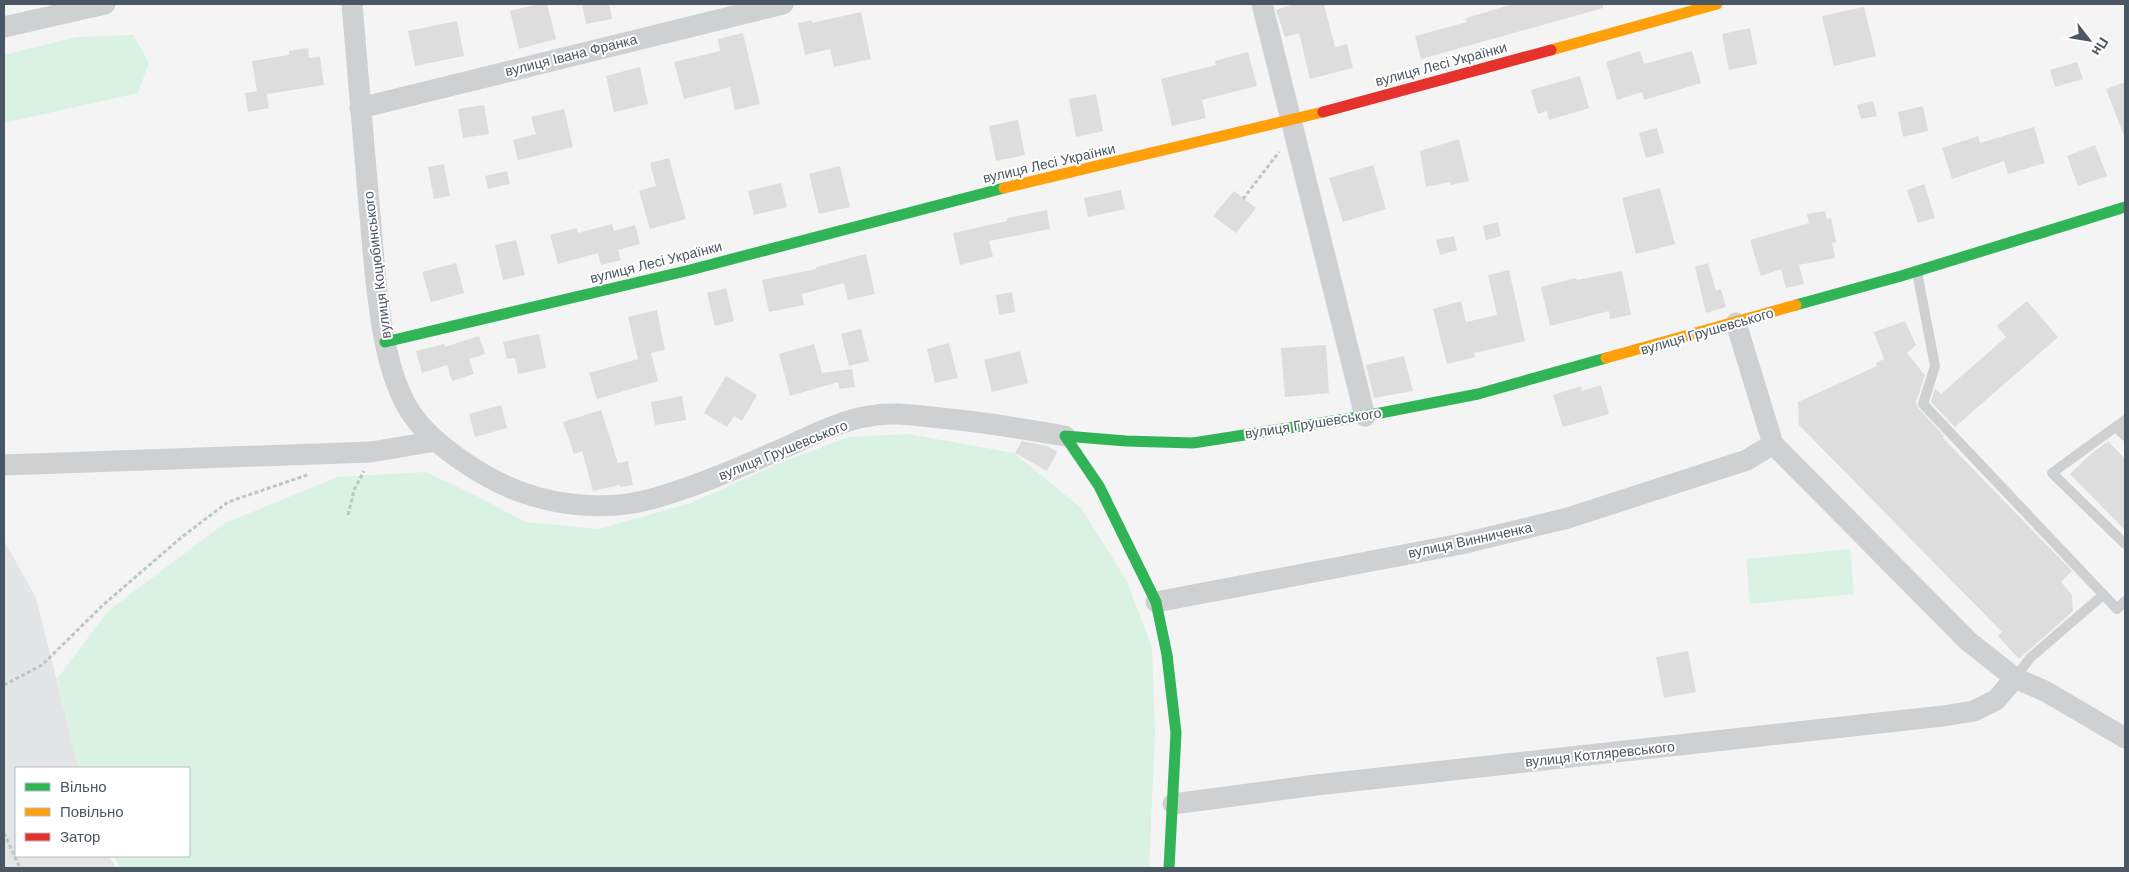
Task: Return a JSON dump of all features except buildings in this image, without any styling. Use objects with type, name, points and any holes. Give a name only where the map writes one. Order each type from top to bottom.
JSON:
[{"type":"street","points":[[4,27],[105,4]]},
{"type":"street","name":"вулиця Коцюбинського","points":[[352,4],[378,292],[385,342],[395,379],[412,416],[436,441],[495,482]]},
{"type":"street","name":"вулиця Івана Франка","points":[[360,108],[783,4]]},
{"type":"street","points":[[1262,4],[1365,416]]},
{"type":"street","name":"вулиця Лесі Українки","points":[[385,342],[690,270],[997,190],[1292,121],[1717,4]]},
{"type":"street","name":"вулиця Грушевського","points":[[495,482],[542,500],[583,506],[624,504],[652,499],[703,483],[830,428],[869,416],[900,414],[977,421],[1064,436],[1126,441],[1193,442],[1365,416],[1478,394],[1917,272],[2125,207]]},
{"type":"street","points":[[1736,323],[1773,444],[1968,641],[2015,678],[2045,691],[2125,738]]},
{"type":"street","points":[[1064,436],[1099,486],[1156,602],[1167,656],[1176,733],[1170,868]]},
{"type":"street","points":[[4,465],[371,452],[436,441]]},
{"type":"street","name":"вулиця Винниченка","points":[[1156,602],[1461,544],[1568,518],[1747,460],[1773,444]]},
{"type":"street","name":"вулиця Котляревського","points":[[1173,804],[1335,783],[1943,716],[1974,711],[1996,700],[2015,678]]},
{"type":"lane","points":[[1917,272],[1934,366],[1923,404],[2117,609],[2125,602]]},
{"type":"lane","points":[[2125,420],[2052,473],[2125,544]]},
{"type":"lane","points":[[2116,427],[2125,436]]},
{"type":"lane","points":[[2015,678],[2030,658],[2103,595]]},
{"type":"path","points":[[1243,199],[1280,151],[1292,121]]},
{"type":"path","points":[[348,515],[354,490],[371,452]]},
{"type":"path","points":[[4,684],[42,665],[103,605],[183,536],[228,502],[311,474]]},
{"type":"path","points":[[4,833],[20,868]]},
{"type":"shaded area","points":[[4,540],[36,598],[79,767],[15,767],[15,857],[110,857],[116,868],[4,868]]},
{"type":"green space","points":[[133,35],[149,63],[138,93],[4,123],[4,55],[77,37]]},
{"type":"green space","points":[[908,434],[1014,453],[1081,508],[1127,581],[1152,648],[1155,734],[1149,868],[120,868],[114,857],[190,857],[190,767],[79,767],[57,679],[108,611],[225,523],[338,477],[425,472],[473,494],[525,522],[599,529],[691,503],[780,463],[849,437]]},
{"type":"green space","points":[[1850,549],[1854,594],[1750,604],[1746,559]]},
{"type":"traffic: fast","points":[[385,342],[690,270],[1004,188]]},
{"type":"traffic: fast","points":[[1796,305],[1901,276],[2125,207]]},
{"type":"traffic: fast","points":[[1065,436],[1126,441],[1193,443],[1365,416],[1478,394],[1606,358]]},
{"type":"traffic: fast","points":[[1065,436],[1099,486],[1156,602],[1167,655],[1176,733],[1169,868]]},
{"type":"traffic: slow","points":[[1551,50],[1717,4]]},
{"type":"traffic: slow","points":[[1004,188],[1323,112]]},
{"type":"traffic: slow","points":[[1606,358],[1796,305]]},
{"type":"traffic: jam","points":[[1323,112],[1551,50]]}]
